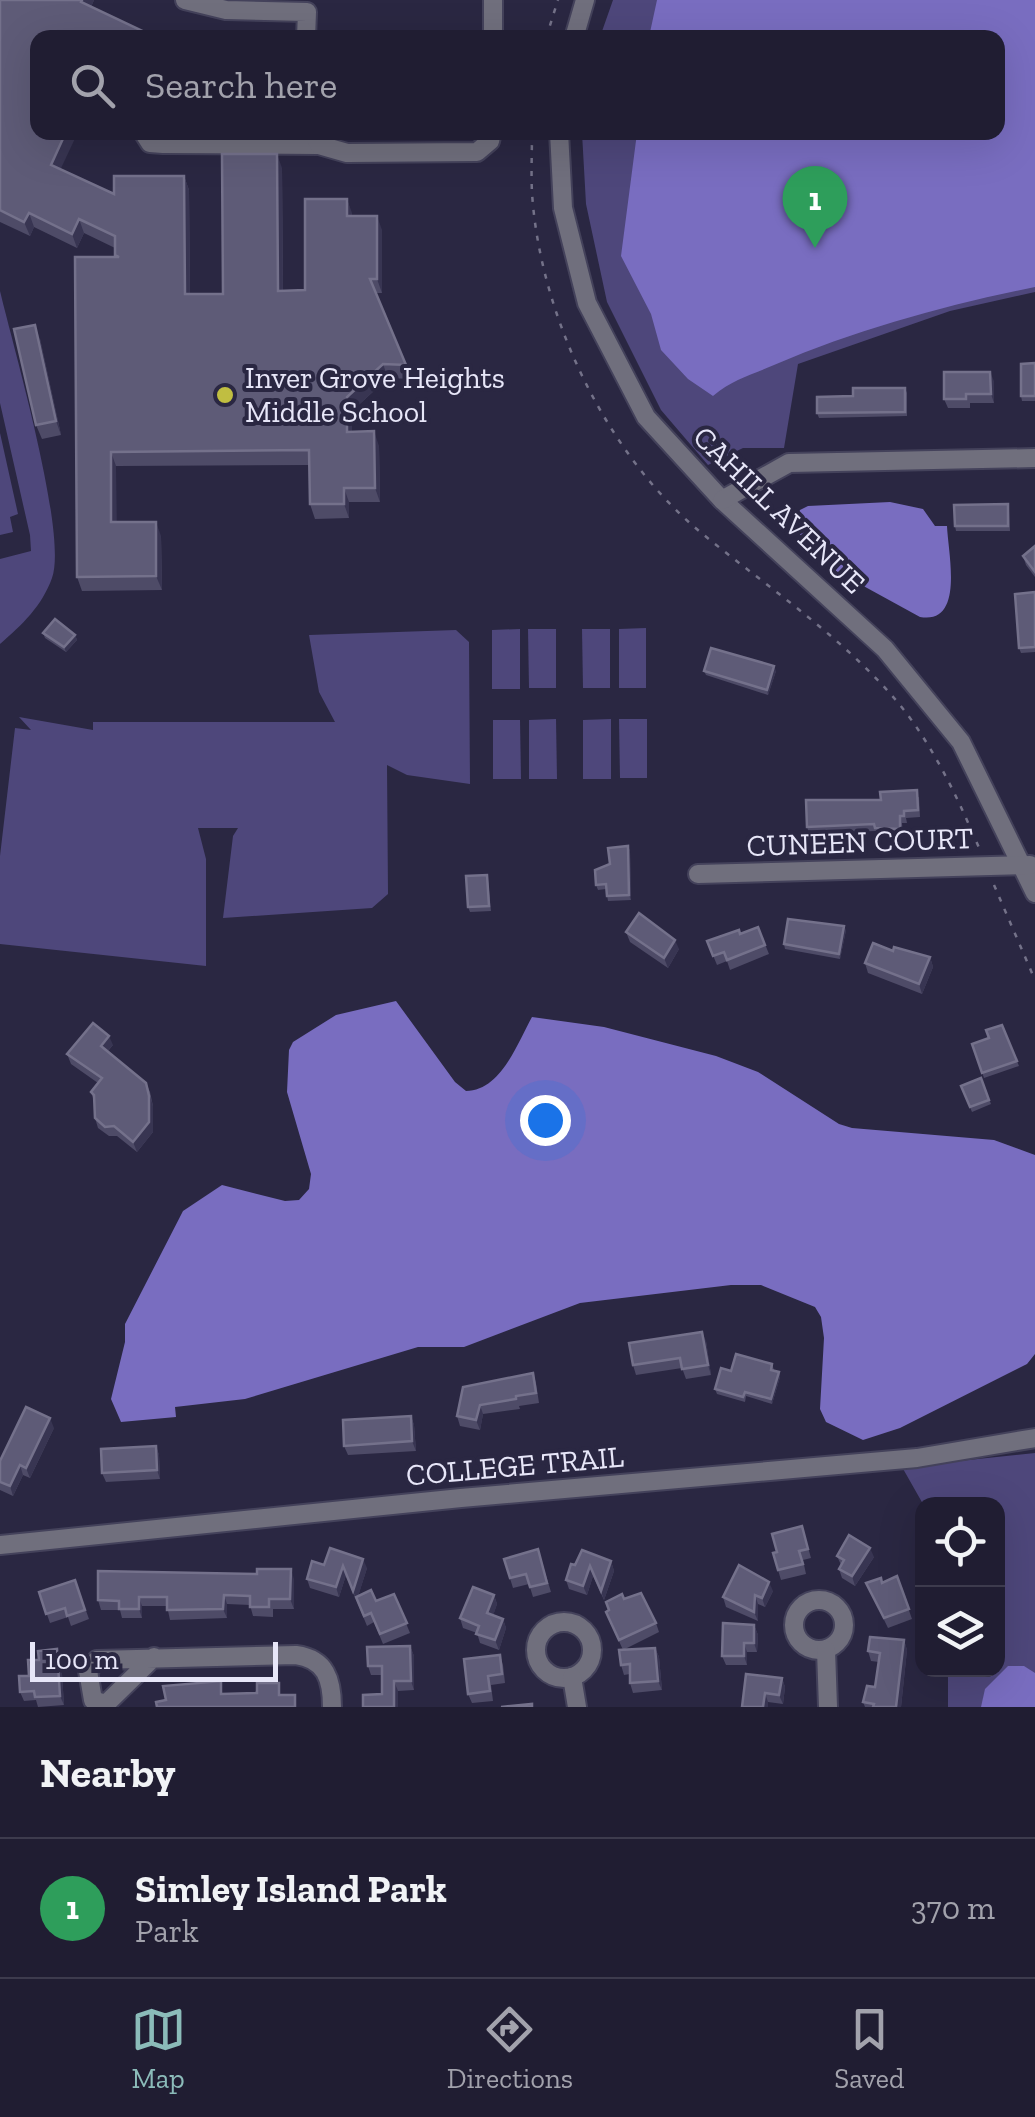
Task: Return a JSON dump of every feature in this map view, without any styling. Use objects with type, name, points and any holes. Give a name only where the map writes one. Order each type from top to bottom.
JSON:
[{"type":"street","points":[[185,0],[226,10],[306,6]]},
{"type":"street","points":[[493,0],[493,30]]},
{"type":"street","points":[[576,30],[585,0]]},
{"type":"street","points":[[149,140],[163,144],[285,140]]},
{"type":"street","points":[[318,140],[347,153],[477,152],[490,140]]},
{"type":"street","name":"CAHILL AVENUE","points":[[559,140],[563,208],[586,304],[646,417],[722,500],[896,662],[961,742],[1029,865],[1035,893]]},
{"type":"street","points":[[722,500],[789,462],[1035,458]]},
{"type":"street","name":"CUNEEN COURT","points":[[698,874],[1029,865]]},
{"type":"street","name":"COLLEGE TRAIL","points":[[0,1545],[461,1498],[916,1458],[1035,1438]]},
{"type":"street","points":[[826,1650],[828,1707]]},
{"type":"street","points":[[154,1657],[306,1656],[326,1672],[332,1688],[332,1707]]},
{"type":"street","points":[[572,1677],[577,1707]]},
{"type":"path","points":[[549,30],[558,0]]},
{"type":"path","points":[[532,140],[532,195],[548,287],[577,367],[623,447],[695,528],[841,646],[904,710],[950,780],[1035,980]]},
{"type":"shaded area","points":[[613,0],[1035,0],[1035,292],[950,311],[798,364],[784,448],[743,448],[708,465],[661,410],[607,302],[586,204],[582,140],[1005,140],[1005,30],[602,30]]},
{"type":"shaded area","points":[[657,0],[1035,0],[1035,287],[870,329],[742,378],[713,396],[688,379],[661,350],[651,314],[621,256],[636,140],[1005,140],[1005,30],[651,30]]},
{"type":"shaded area","points":[[0,291],[46,482],[55,555],[52,578],[43,597],[0,644],[0,559],[31,551],[0,403]]},
{"type":"shaded area","points":[[0,433],[18,514],[10,517],[13,532],[0,535]]},
{"type":"shaded area","points":[[890,502],[923,509],[935,526],[947,526],[949,599],[934,616],[920,617],[827,566],[793,526],[800,510],[808,506]]},
{"type":"shaded area","points":[[646,628],[646,688],[619,688],[619,629]]},
{"type":"shaded area","points":[[520,629],[520,689],[492,689],[492,630]]},
{"type":"shaded area","points":[[528,629],[556,629],[556,688],[529,688]]},
{"type":"shaded area","points":[[582,629],[610,629],[610,688],[583,688]]},
{"type":"shaded area","points":[[456,630],[469,642],[470,784],[407,775],[387,765],[388,894],[372,908],[223,918],[233,836],[238,828],[198,828],[206,859],[206,966],[0,944],[0,856],[15,728],[31,730],[19,717],[93,730],[93,722],[335,722],[319,692],[309,635]]},
{"type":"shaded area","points":[[556,719],[557,779],[529,779],[529,720]]},
{"type":"shaded area","points":[[611,719],[611,779],[583,779],[583,720]]},
{"type":"shaded area","points":[[619,719],[647,719],[647,778],[620,778]]},
{"type":"shaded area","points":[[493,720],[520,720],[521,779],[493,779]]},
{"type":"shaded area","points":[[396,1001],[455,1082],[466,1091],[478,1089],[499,1074],[532,1017],[604,1027],[716,1056],[758,1072],[839,1124],[852,1128],[994,1140],[1035,1155],[1035,1354],[1027,1364],[900,1428],[863,1440],[826,1422],[820,1409],[824,1338],[815,1307],[761,1285],[731,1285],[580,1303],[464,1347],[418,1347],[245,1399],[175,1407],[176,1417],[121,1422],[111,1399],[125,1342],[125,1324],[183,1211],[222,1185],[285,1201],[299,1200],[309,1189],[311,1174],[287,1092],[289,1050],[293,1042],[336,1015]]},
{"type":"shaded area","points":[[1035,1453],[1035,1707],[948,1707],[948,1677],[1005,1677],[1005,1497],[919,1497],[902,1467]]},
{"type":"shaded area","points":[[1024,1666],[1035,1673],[1035,1707],[981,1707],[985,1689],[997,1677],[1005,1677],[1005,1669]]},
{"type":"building","name":"Inver Grove Heights Middle School","points":[[0,0],[82,0],[140,30],[30,30],[30,140],[62,140],[51,165],[114,194],[114,176],[184,176],[185,294],[223,294],[222,154],[277,154],[278,291],[305,290],[305,199],[347,199],[347,216],[377,216],[377,279],[370,279],[406,365],[383,364],[347,397],[347,432],[374,431],[375,488],[344,488],[344,504],[310,504],[309,450],[111,452],[111,522],[156,522],[156,576],[77,577],[75,257],[119,257],[115,255],[115,236],[79,219],[72,234],[29,213],[24,222],[0,210]]},
{"type":"building","points":[[35,325],[56,421],[36,425],[14,329]]},
{"type":"building","points":[[1035,363],[1035,396],[1021,396],[1021,364]]},
{"type":"building","points":[[944,372],[990,372],[991,394],[944,399]]},
{"type":"building","points":[[853,388],[905,388],[905,412],[817,413],[817,397],[853,396]]},
{"type":"building","points":[[1008,504],[1008,526],[955,526],[954,505]]},
{"type":"building","points":[[1035,546],[1035,572],[1023,556]]},
{"type":"building","points":[[1035,592],[1035,647],[1019,648],[1015,594]]},
{"type":"building","points":[[55,619],[75,635],[64,647],[43,633]]},
{"type":"building","points":[[711,648],[774,666],[767,690],[704,671]]},
{"type":"building","points":[[917,790],[918,810],[904,811],[900,829],[875,828],[874,824],[807,827],[806,800],[881,800],[880,792]]},
{"type":"building","points":[[628,846],[629,895],[607,896],[606,884],[596,885],[595,870],[610,864],[608,848]]},
{"type":"building","points":[[487,875],[489,906],[468,907],[466,876]]},
{"type":"building","points":[[639,913],[675,940],[664,958],[626,932]]},
{"type":"building","points":[[788,919],[844,926],[839,954],[784,944]]},
{"type":"building","points":[[758,927],[765,945],[727,960],[724,952],[713,956],[707,941]]},
{"type":"building","points":[[873,943],[930,957],[919,984],[865,963]]},
{"type":"building","points":[[93,1023],[109,1036],[101,1046],[146,1083],[149,1122],[133,1142],[114,1126],[105,1127],[95,1118],[91,1092],[102,1078],[67,1054]]},
{"type":"building","points":[[1002,1025],[1017,1061],[982,1073],[972,1044],[989,1038],[986,1030]]},
{"type":"building","points":[[981,1078],[989,1100],[970,1107],[961,1086]]},
{"type":"building","points":[[702,1332],[708,1365],[682,1369],[680,1358],[633,1365],[629,1343]]},
{"type":"building","points":[[736,1354],[772,1364],[771,1370],[779,1372],[771,1399],[715,1389],[721,1368],[731,1371]]},
{"type":"building","points":[[533,1373],[536,1393],[480,1405],[476,1420],[457,1416],[463,1387]]},
{"type":"building","points":[[26,1407],[50,1418],[26,1468],[20,1465],[10,1486],[0,1482],[0,1461]]},
{"type":"building","points":[[411,1416],[412,1441],[344,1446],[343,1420]]},
{"type":"building","points":[[156,1446],[157,1470],[102,1473],[101,1449]]},
{"type":"building","points":[[802,1526],[808,1549],[799,1551],[803,1564],[778,1570],[772,1534]]},
{"type":"building","points":[[849,1535],[870,1548],[852,1576],[839,1569],[844,1560],[837,1556]]},
{"type":"building","points":[[330,1548],[363,1559],[353,1591],[343,1566],[336,1587],[307,1579],[312,1561],[324,1565]]},
{"type":"building","points":[[538,1549],[547,1583],[530,1587],[526,1574],[510,1578],[504,1559]]},
{"type":"building","points":[[582,1550],[611,1561],[601,1591],[590,1566],[583,1586],[566,1580],[571,1564],[575,1565]]},
{"type":"building","points":[[739,1565],[769,1582],[762,1598],[755,1595],[754,1612],[723,1597]]},
{"type":"building","points":[[257,1569],[291,1569],[290,1599],[269,1599],[269,1607],[250,1607],[250,1596],[224,1595],[223,1609],[167,1610],[167,1597],[139,1597],[139,1609],[119,1609],[119,1601],[98,1600],[98,1571],[257,1574]]},
{"type":"building","points":[[897,1576],[909,1609],[884,1618],[866,1583],[881,1578],[882,1583]]},
{"type":"building","points":[[75,1580],[85,1610],[67,1616],[65,1608],[46,1614],[39,1592]]},
{"type":"building","points":[[473,1587],[494,1595],[487,1613],[503,1619],[495,1640],[476,1634],[479,1626],[460,1618]]},
{"type":"building","points":[[371,1590],[376,1601],[394,1594],[407,1623],[380,1634],[371,1613],[364,1616],[356,1597]]},
{"type":"building","points":[[641,1593],[656,1623],[619,1640],[606,1612],[606,1602],[622,1594],[624,1599]]},
{"type":"building","points":[[723,1623],[754,1625],[754,1643],[744,1643],[744,1656],[722,1656]]},
{"type":"building","points":[[870,1637],[904,1640],[896,1707],[873,1707],[874,1704],[863,1702],[867,1686],[875,1687],[880,1653],[868,1651]]},
{"type":"building","points":[[410,1646],[411,1681],[394,1681],[394,1707],[363,1707],[363,1695],[382,1694],[382,1666],[368,1666],[367,1647]]},
{"type":"building","points":[[655,1648],[658,1681],[630,1683],[630,1664],[621,1665],[619,1650]]},
{"type":"building","points":[[57,1649],[60,1696],[35,1697],[34,1691],[20,1692],[19,1676],[29,1676],[28,1660],[39,1660],[38,1651]]},
{"type":"building","points":[[500,1655],[502,1674],[488,1676],[490,1691],[468,1694],[464,1659]]},
{"type":"building","points":[[746,1674],[782,1678],[779,1695],[765,1693],[763,1707],[742,1707]]},
{"type":"building","points":[[221,1681],[221,1694],[257,1693],[257,1683],[279,1683],[279,1695],[295,1695],[295,1707],[157,1707],[156,1702],[166,1700],[163,1686]]},
{"type":"place","name":"Simley Island Park","points":[[815,248]]},
{"type":"place","name":"Inver Grove Heights Middle School","points":[[225,395]]}]
